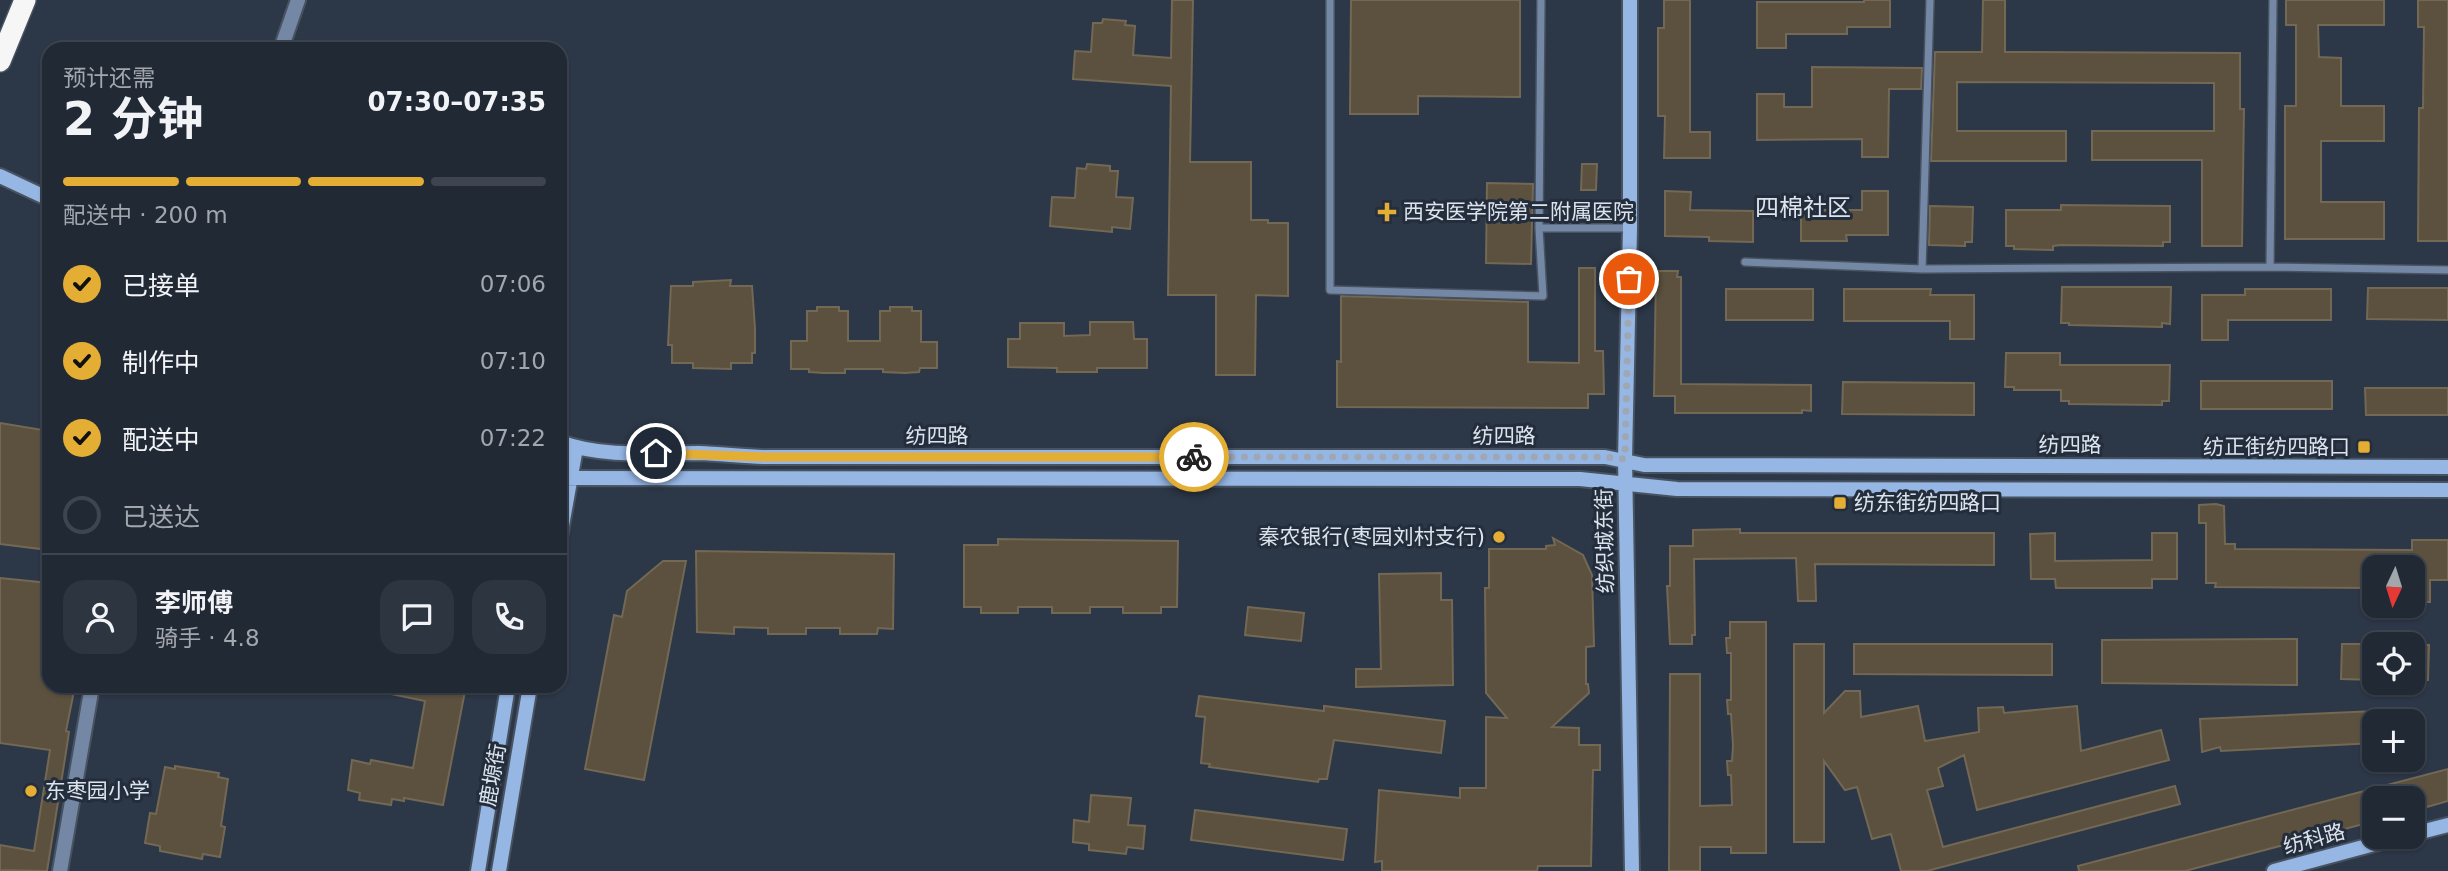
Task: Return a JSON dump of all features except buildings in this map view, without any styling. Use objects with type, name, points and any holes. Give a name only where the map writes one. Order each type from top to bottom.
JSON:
[{"type":"highway","points":[[0,61],[25,0]]},
{"type":"street","points":[[283,42],[298,0]]},
{"type":"street","name":"纺织城东街","points":[[1630,0],[1630,228],[1625,484],[1632,871]]},
{"type":"street","points":[[0,176],[42,196]]},
{"type":"street","name":"纺四路","points":[[567,445],[609,453],[703,453],[764,457],[1605,457],[1644,465],[2448,467]]},
{"type":"street","points":[[567,473],[576,448]]},
{"type":"street","name":"纺四路","points":[[567,479],[1580,479],[1677,489],[2448,490]]},
{"type":"street","points":[[60,871],[92,693]]},
{"type":"street","name":"鹿塬街","points":[[478,871],[507,693]]},
{"type":"street","name":"鹿塬街","points":[[499,871],[529,693]]},
{"type":"street","points":[[2425,831],[2448,825]]},
{"type":"street","name":"纺科路","points":[[2274,871],[2362,847]]},
{"type":"lane","points":[[1330,0],[1330,290],[1543,296],[1539,228],[1541,0]]},
{"type":"lane","points":[[1922,269],[1930,0]]},
{"type":"lane","points":[[2270,267],[2273,0]]},
{"type":"lane","points":[[1539,228],[1630,228]]},
{"type":"lane","points":[[1745,262],[1922,269],[2270,267],[2448,270]]},
{"type":"way so far","points":[[1194,457],[1625,459],[1629,279]]},
{"type":"place","name":"西安医学院第二附属医院","points":[[1387,212]]},
{"type":"place","name":"纺正街纺四路口","points":[[2364,447]]},
{"type":"place","name":"纺东街纺四路口","points":[[1840,503]]},
{"type":"place","name":"秦农银行(枣园刘村支行)","points":[[1499,537]]},
{"type":"place","name":"东枣园小学","points":[[31,791]]},
{"type":"district","name":"四棉社区","points":[[1803,208]]},
{"type":"route","points":[[656,453],[764,457],[1194,457]]}]
